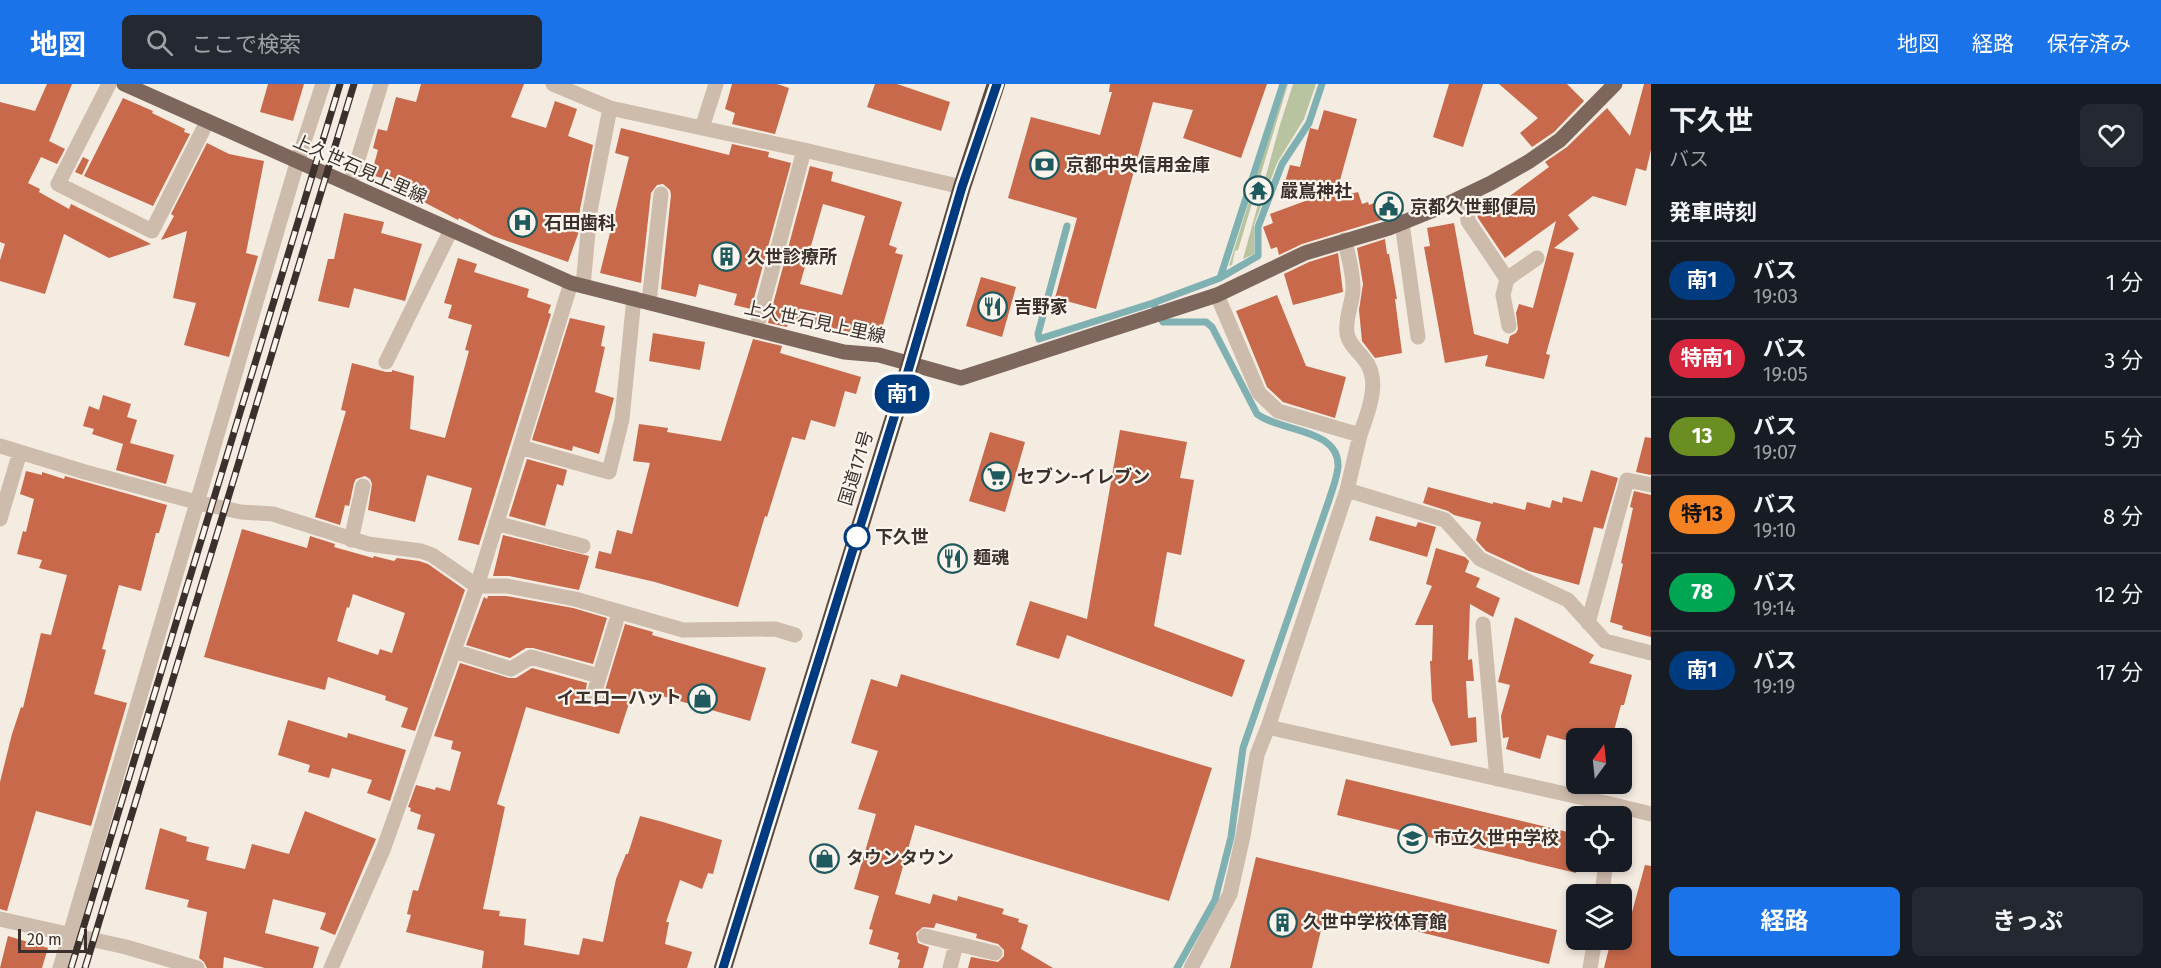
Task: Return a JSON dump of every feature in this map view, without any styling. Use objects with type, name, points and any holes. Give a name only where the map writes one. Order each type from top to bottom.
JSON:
[{"type":"highway","name":"国道171号","points":[[723,968],[910,364],[962,187],[996,84]]},
{"type":"main road","name":"上久世石見上里線","points":[[124,84],[297,163],[577,285],[844,352],[879,356],[961,378],[1217,295],[1305,253],[1402,223],[1466,195],[1528,162],[1560,140],[1615,84]]},
{"type":"street","points":[[109,84],[58,184],[152,231],[207,122]]},
{"type":"street","points":[[60,968],[196,502],[297,163],[323,84]]},
{"type":"street","points":[[350,186],[381,84]]},
{"type":"street","points":[[702,128],[716,84]]},
{"type":"street","points":[[557,85],[610,108],[962,187]]},
{"type":"street","points":[[331,968],[383,850],[477,586],[520,447],[577,285],[610,108]]},
{"type":"street","points":[[756,330],[804,150]]},
{"type":"street","points":[[649,302],[661,194]]},
{"type":"street","points":[[1466,195],[1468,221],[1507,279]]},
{"type":"street","points":[[1402,223],[1418,337]]},
{"type":"street","points":[[386,362],[451,230]]},
{"type":"street","points":[[1191,968],[1230,894],[1257,755],[1347,489],[1368,411],[1374,379],[1368,363],[1349,341],[1346,331],[1353,277],[1345,240]]},
{"type":"street","points":[[1509,326],[1503,295],[1507,279],[1537,258]]},
{"type":"street","points":[[1217,295],[1259,393],[1268,403],[1278,411],[1360,435]]},
{"type":"street","points":[[520,447],[609,472],[622,419],[634,298]]},
{"type":"street","points":[[0,446],[196,502],[241,512],[273,514],[351,540],[421,551],[432,555],[477,586],[507,586],[575,599],[682,630],[775,629],[795,635]]},
{"type":"street","points":[[0,519],[20,452]]},
{"type":"street","points":[[1588,623],[1628,480],[1651,485]]},
{"type":"street","points":[[351,540],[363,486]]},
{"type":"street","points":[[1347,489],[1445,520],[1480,559],[1568,600],[1605,641],[1651,653]]},
{"type":"street","points":[[496,523],[583,546]]},
{"type":"street","points":[[593,697],[616,622]]},
{"type":"street","points":[[1483,624],[1497,779]]},
{"type":"street","points":[[454,651],[511,669],[531,657],[599,676]]},
{"type":"street","points":[[1268,727],[1497,779],[1595,806]]},
{"type":"street","points":[[1632,812],[1651,814]]},
{"type":"street","points":[[0,919],[70,933],[197,968]]},
{"type":"street","points":[[925,936],[995,953]]},
{"type":"street","points":[[950,968],[956,944]]},
{"type":"street","points":[[1590,968],[1593,950]]},
{"type":"green space","points":[[1285,84],[1288,84],[1238,250],[1235,251],[1232,265],[1229,266]]},
{"type":"green space","points":[[1293,84],[1316,84],[1304,119],[1277,163],[1254,225],[1254,254],[1243,259],[1279,128]]},
{"type":"building","points":[[47,84],[72,84],[49,141],[65,149],[57,164],[41,157],[28,183],[69,209],[71,204],[151,244],[109,258],[64,234],[45,294],[0,281],[0,260],[5,244],[0,242],[0,102],[35,111]]},
{"type":"building","points":[[268,84],[304,84],[293,121],[260,112]]},
{"type":"building","points":[[421,84],[524,84],[511,117],[546,128],[555,101],[577,109],[568,136],[593,145],[580,209],[578,234],[568,262],[493,236],[459,218],[458,220],[420,200],[425,190],[371,175],[378,150],[373,148],[378,129],[387,131],[396,97],[416,102]]},
{"type":"building","points":[[732,84],[777,84],[789,88],[775,134],[732,124],[735,113],[725,109]]},
{"type":"building","points":[[875,84],[897,84],[950,102],[941,131],[867,107]]},
{"type":"building","points":[[1110,84],[1267,84],[1241,158],[1183,138],[1193,110],[1153,102],[1096,309],[1055,298],[1077,218],[1008,198],[1031,117],[1100,135],[1112,92],[1109,92]]},
{"type":"building","points":[[1449,84],[1483,84],[1463,147],[1433,137]]},
{"type":"building","points":[[1499,84],[1567,84],[1584,101],[1554,132],[1532,147],[1520,133],[1538,118]]},
{"type":"building","points":[[1644,84],[1651,84],[1651,150],[1646,171],[1636,168],[1626,206],[1593,196],[1568,215],[1579,229],[1554,248],[1574,253],[1546,354],[1550,355],[1544,379],[1485,366],[1488,355],[1445,363],[1424,247],[1430,246],[1427,228],[1454,223],[1474,334],[1508,344],[1510,336],[1518,329],[1516,313],[1519,304],[1533,308],[1556,221],[1505,258],[1477,214],[1500,197],[1503,201],[1549,167],[1545,162],[1567,147],[1607,108],[1630,136]]},
{"type":"building","points":[[123,98],[153,111],[152,113],[185,129],[184,132],[190,134],[153,206],[84,176]]},
{"type":"building","points":[[1324,110],[1357,119],[1335,198],[1358,192],[1362,204],[1368,202],[1369,205],[1398,194],[1404,211],[1302,244],[1279,255],[1277,247],[1271,249],[1263,227],[1273,223],[1270,214],[1327,193],[1285,182],[1290,165],[1300,167],[1310,128],[1318,130]]},
{"type":"building","points":[[621,128],[729,155],[732,144],[769,152],[768,157],[791,163],[751,309],[734,305],[737,294],[699,284],[696,297],[661,289],[671,195],[670,190],[663,184],[657,185],[651,193],[641,283],[600,273],[629,157],[615,153]]},
{"type":"building","points":[[207,143],[229,154],[264,161],[246,253],[258,256],[229,357],[184,345],[196,303],[173,298],[187,231],[161,240],[174,216],[171,214]]},
{"type":"building","points":[[83,157],[89,160],[82,175],[75,172]]},
{"type":"building","points":[[810,166],[833,172],[831,181],[902,202],[889,245],[897,248],[895,253],[903,255],[882,328],[865,336],[789,319],[787,327],[768,323]],"holes":[[[823,204],[865,216],[842,295],[800,284]]]},
{"type":"building","points":[[344,213],[384,222],[381,233],[422,244],[405,301],[354,288],[349,308],[318,301],[328,259],[334,259]]},
{"type":"building","points":[[1385,239],[1397,299],[1395,299],[1402,353],[1375,358],[1362,341],[1359,310],[1363,284],[1357,248]]},
{"type":"building","points":[[1338,253],[1343,292],[1293,305],[1284,274],[1309,262]]},
{"type":"building","points":[[458,258],[477,264],[474,272],[529,289],[527,297],[551,305],[548,313],[551,314],[479,545],[458,540],[472,488],[427,475],[415,522],[368,510],[372,484],[365,476],[356,479],[349,506],[345,505],[340,525],[315,517],[346,411],[341,410],[352,363],[386,372],[392,372],[392,370],[414,376],[410,429],[445,438],[469,351],[465,350],[472,325],[448,318],[452,305],[444,303]]},
{"type":"building","name":"吉野家","points":[[981,277],[1016,287],[1002,337],[966,326]]},
{"type":"building","points":[[1277,295],[1306,366],[1346,377],[1335,418],[1283,402],[1267,387],[1236,311]]},
{"type":"building","points":[[570,318],[605,326],[601,346],[605,347],[595,392],[614,398],[599,454],[573,446],[572,451],[532,440]]},
{"type":"building","points":[[653,333],[705,342],[700,370],[649,361]]},
{"type":"building","points":[[753,339],[782,346],[780,353],[861,377],[856,394],[845,391],[835,427],[811,420],[805,440],[792,437],[767,517],[765,516],[738,607],[655,582],[595,568],[599,551],[611,554],[617,530],[632,534],[650,463],[633,461],[639,424],[668,428],[667,432],[721,441]]},
{"type":"building","points":[[103,395],[131,404],[127,417],[137,420],[130,443],[174,455],[166,484],[116,470],[123,444],[92,434],[94,429],[83,426],[89,406],[99,410]]},
{"type":"building","points":[[1120,430],[1187,442],[1180,478],[1194,480],[1181,555],[1167,552],[1154,626],[1245,660],[1232,697],[1067,635],[1059,659],[1016,645],[1030,601],[1087,619]]},
{"type":"building","name":"セブン-イレブン","points":[[990,432],[1025,442],[1005,512],[969,501]]},
{"type":"building","points":[[1645,437],[1651,438],[1651,475],[1636,472]]},
{"type":"building","points":[[527,459],[567,470],[563,486],[557,484],[545,526],[509,516]]},
{"type":"building","points":[[1591,470],[1618,478],[1603,529],[1594,527],[1579,585],[1529,571],[1486,551],[1476,540],[1481,522],[1423,503],[1428,487],[1525,510],[1527,502],[1550,508],[1552,500],[1562,503],[1563,497],[1582,502]]},
{"type":"building","points":[[26,471],[42,475],[42,472],[64,479],[65,476],[167,505],[159,533],[156,533],[141,591],[119,585],[102,649],[106,650],[94,694],[127,703],[91,826],[36,811],[7,911],[0,909],[0,782],[12,734],[21,707],[23,708],[41,633],[51,635],[67,575],[39,568],[42,560],[17,554],[23,531],[26,532],[34,499],[20,494]]},
{"type":"building","points":[[1634,491],[1651,495],[1651,637],[1622,629],[1623,626],[1610,622],[1623,564],[1621,563],[1633,508],[1630,507]]},
{"type":"building","points":[[1376,516],[1416,527],[1418,522],[1436,527],[1427,557],[1369,540]]},
{"type":"building","points":[[242,529],[307,548],[310,536],[335,544],[334,547],[373,558],[374,556],[394,561],[397,558],[419,561],[428,564],[465,590],[415,731],[401,727],[408,708],[385,700],[386,696],[328,677],[325,690],[204,657]],"holes":[[[353,594],[405,613],[392,653],[380,649],[378,655],[337,641]]]},
{"type":"building","points":[[503,535],[589,556],[579,590],[509,576],[493,576]]},
{"type":"building","points":[[1436,548],[1465,557],[1469,561],[1465,572],[1480,578],[1476,587],[1500,598],[1493,617],[1470,604],[1468,660],[1472,659],[1474,681],[1466,681],[1468,718],[1476,717],[1477,742],[1451,746],[1432,700],[1430,661],[1432,661],[1433,625],[1415,625],[1432,586],[1426,584]]},
{"type":"building","points":[[488,596],[506,596],[573,608],[607,618],[593,664],[533,648],[526,648],[510,658],[466,645],[484,597],[487,599]]},
{"type":"building","points":[[1515,617],[1594,655],[1589,663],[1632,675],[1615,728],[1566,728],[1566,740],[1547,735],[1540,759],[1506,749],[1509,737],[1503,738],[1501,716],[1510,685],[1498,682]]},
{"type":"building","points":[[625,624],[653,632],[652,635],[766,668],[750,721],[634,688],[619,734],[526,707],[497,804],[505,807],[483,909],[500,911],[499,916],[526,919],[524,945],[579,955],[583,938],[603,942],[616,879],[626,854],[628,854],[640,816],[663,822],[722,840],[713,874],[708,873],[702,889],[680,880],[666,922],[669,922],[665,944],[692,952],[687,968],[482,968],[484,951],[406,932],[411,915],[407,914],[413,890],[418,891],[435,834],[417,829],[421,815],[410,811],[411,808],[408,807],[416,785],[450,791],[461,752],[451,749],[453,741],[434,736],[460,663],[509,678],[516,678],[532,668],[587,683],[584,700],[590,706],[595,707],[602,700]]},
{"type":"building","points":[[901,674],[1212,768],[1169,901],[915,825],[895,894],[930,904],[933,894],[957,901],[958,896],[1004,909],[1002,914],[1019,919],[1018,922],[1028,925],[1021,949],[1053,968],[968,968],[971,957],[998,962],[1004,956],[1004,950],[998,944],[976,938],[977,934],[936,923],[934,928],[923,927],[916,933],[918,943],[929,947],[923,968],[898,968],[899,953],[869,944],[873,930],[869,929],[879,896],[854,889],[876,814],[858,809],[878,751],[851,743],[871,679],[897,687]]},
{"type":"building","points":[[288,720],[347,738],[348,733],[406,750],[390,801],[367,793],[372,780],[332,768],[329,778],[308,772],[310,765],[278,755]]},
{"type":"building","points":[[1346,779],[1566,832],[1566,871],[1337,815]]},
{"type":"building","points":[[305,811],[376,839],[335,935],[320,929],[326,913],[273,899],[265,933],[319,947],[313,968],[265,968],[224,957],[223,968],[207,968],[199,958],[207,912],[187,907],[189,900],[145,889],[160,828],[187,837],[186,841],[209,847],[206,860],[245,869],[252,844],[289,854]]},
{"type":"building","points":[[1256,857],[1557,930],[1549,964],[1326,909],[1312,968],[1230,968]]},
{"type":"building","points":[[1645,865],[1651,866],[1651,968],[1604,968],[1608,950],[1632,950],[1632,912]]},
{"type":"building","points":[[8,936],[48,948],[42,968],[0,968]]},
{"type":"waterway","points":[[1067,226],[1038,334],[1039,339],[1153,303],[1220,278],[1283,84]]},
{"type":"waterway","points":[[1220,278],[1258,256],[1258,227],[1282,164],[1309,123],[1322,84]]},
{"type":"waterway","points":[[1153,303],[1163,322],[1206,322],[1212,327],[1257,414],[1267,420],[1319,438],[1336,454],[1338,467],[1336,480],[1243,748],[1231,837],[1215,900],[1177,968]]},
{"type":"railway","points":[[71,968],[340,84]]},
{"type":"railway","points":[[85,968],[354,84]]},
{"type":"bus line","name":"南1","points":[[723,968],[901,395],[962,187],[997,84]]},
{"type":"place","name":"京都中央信用金庫","points":[[1045,165]]},
{"type":"place","name":"嚴嶌神社","points":[[1259,191]]},
{"type":"place","name":"京都久世郵便局","points":[[1389,207]]},
{"type":"place","name":"石田歯科","points":[[523,223]]},
{"type":"place","name":"久世診療所","points":[[726,257]]},
{"type":"place","name":"吉野家","points":[[993,307]]},
{"type":"place","name":"セブン-イレブン","points":[[996,477]]},
{"type":"place","name":"下久世","points":[[857,537]]},
{"type":"place","name":"麺魂","points":[[952,558]]},
{"type":"place","name":"イエローハット","points":[[703,698]]},
{"type":"place","name":"市立久世中学校","points":[[1412,838]]},
{"type":"place","name":"タウンタウン","points":[[825,858]]},
{"type":"place","name":"久世中学校体育館","points":[[1282,922]]}]
